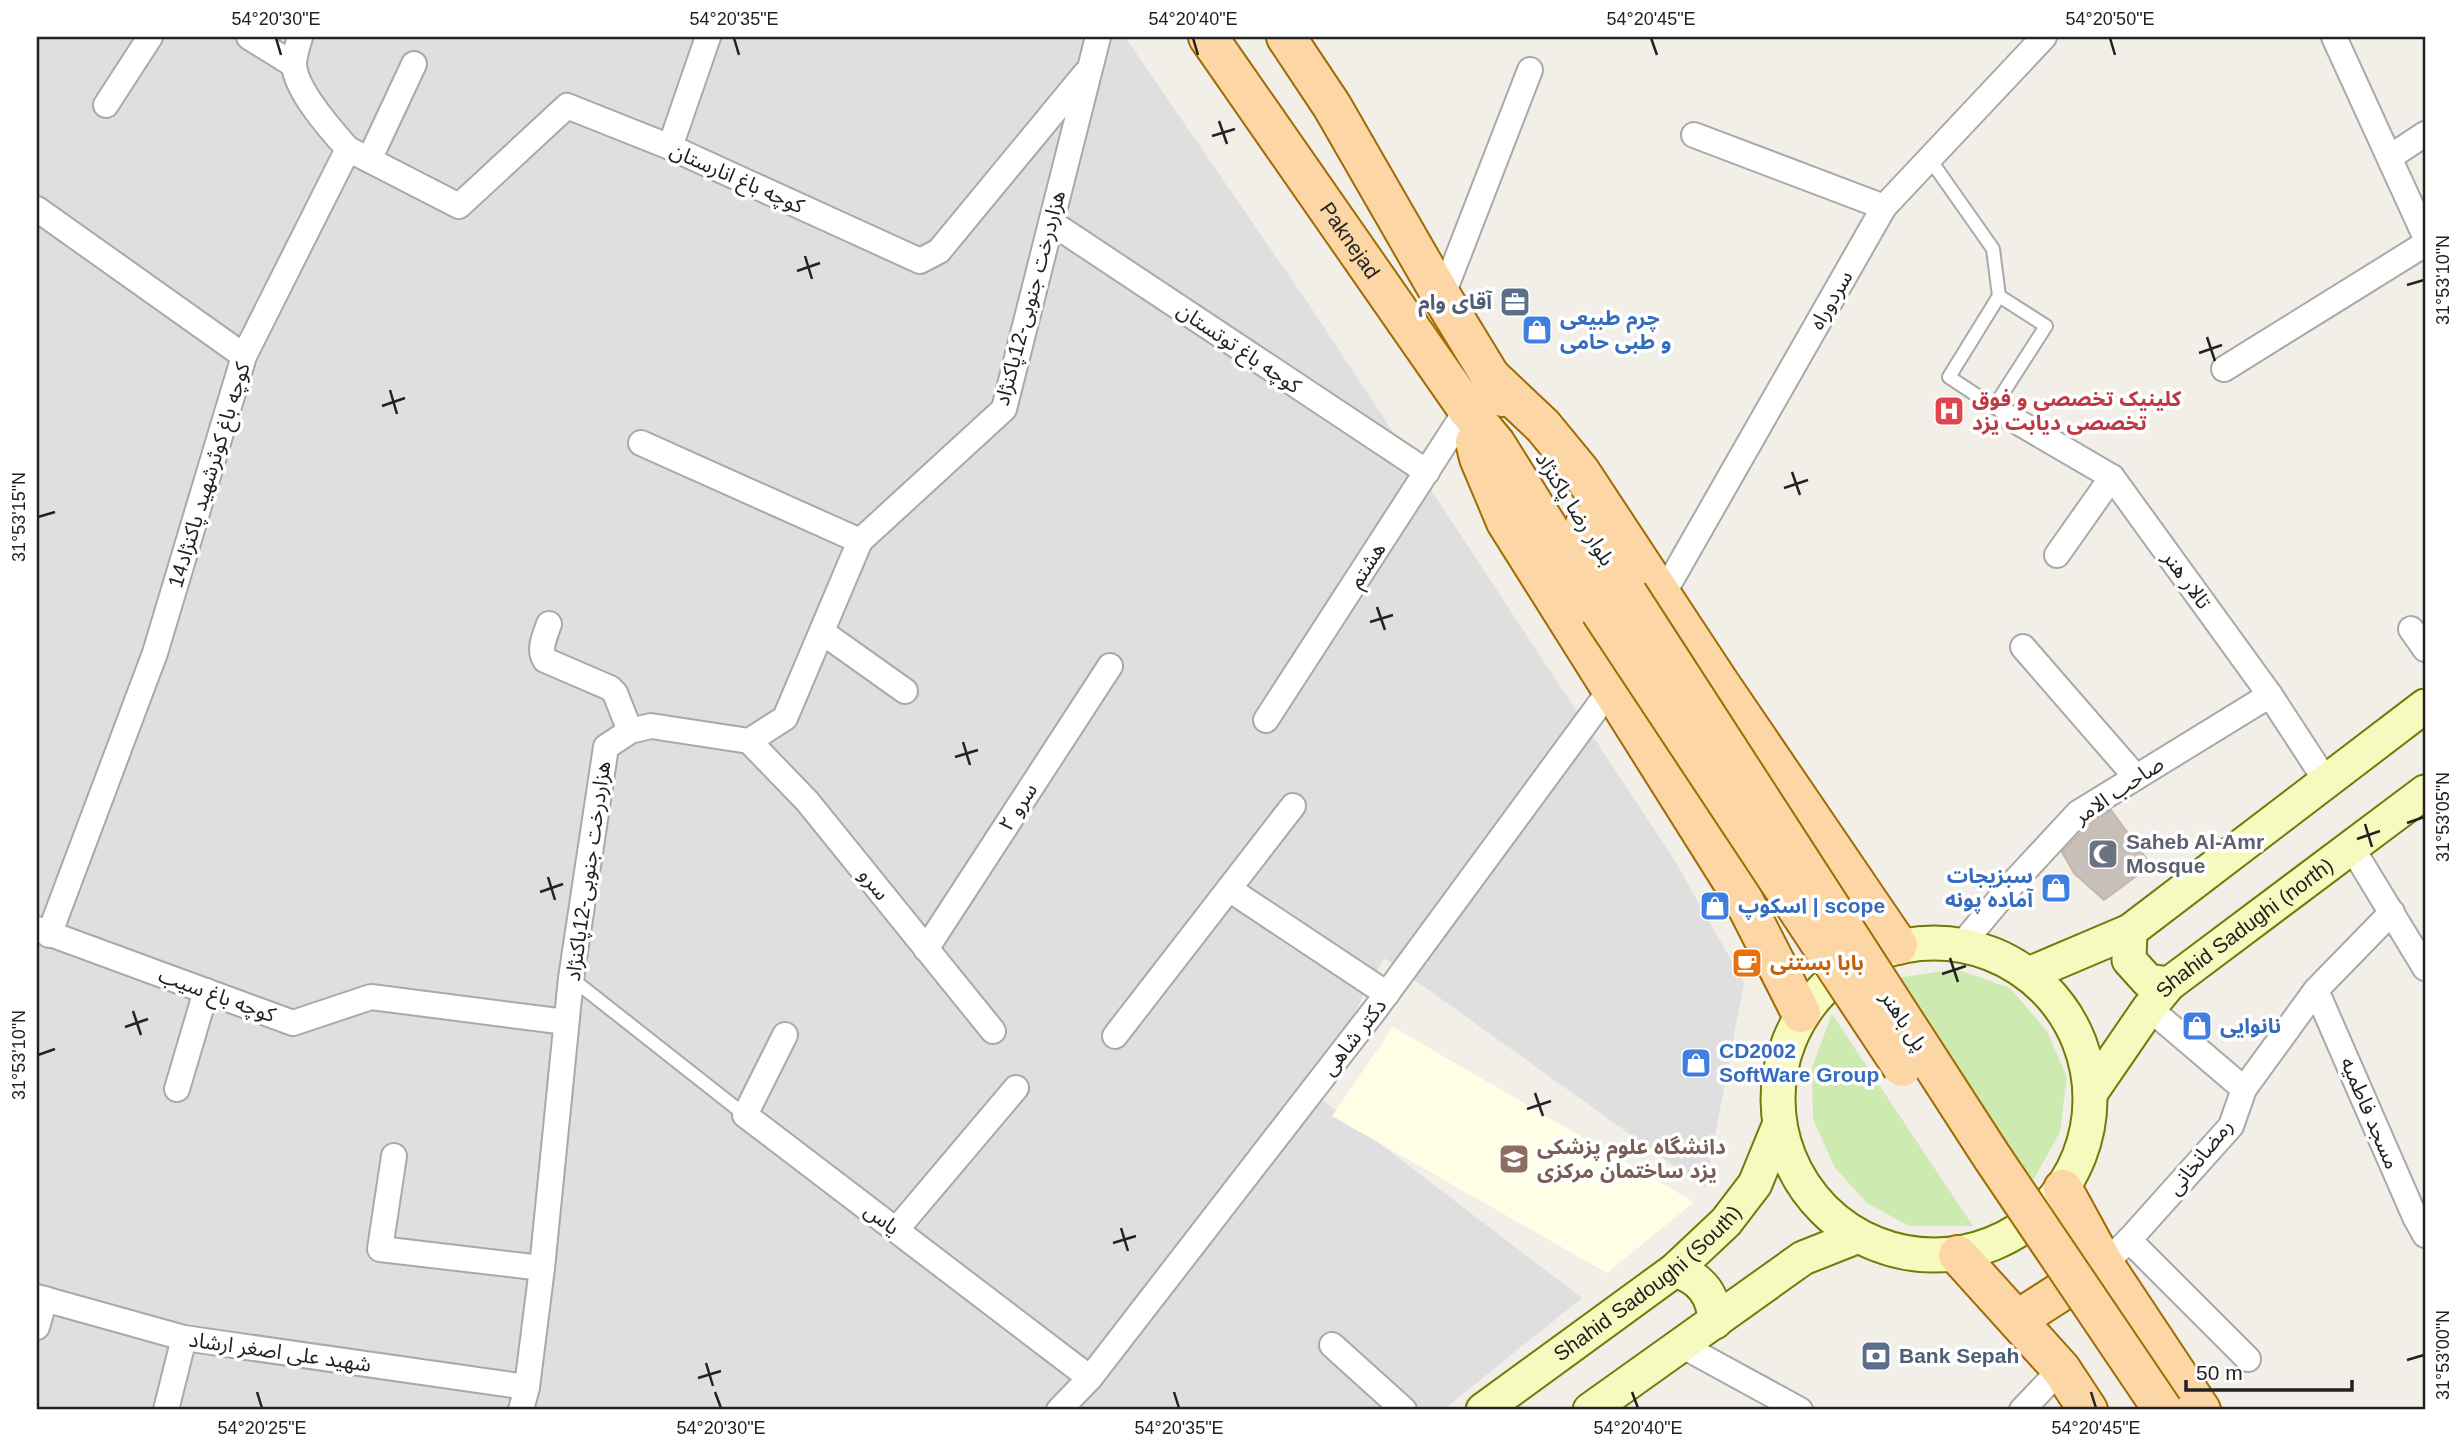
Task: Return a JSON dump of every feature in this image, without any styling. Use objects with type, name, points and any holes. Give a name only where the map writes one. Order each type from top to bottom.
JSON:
[{"type":"main road","name":"Paknejad","points":[[1208,37],[1467,409],[1509,435]]},
{"type":"main road","points":[[1286,37],[1332,106],[1489,376],[1509,435]]},
{"type":"main road","points":[[1489,376],[1543,426],[1580,471],[1630,600],[1829,845],[1898,945]]},
{"type":"main road","points":[[1467,409],[1479,458],[1506,522],[1742,897],[1801,1013]]},
{"type":"main road","name":"بلوار رضا پاکنژاد","points":[[1509,435],[1630,600]]},
{"type":"main road","name":"پل باهنر","points":[[1630,600],[2130,1410]]},
{"type":"main road","name":"پل باهنر","points":[[1630,600],[1992,1157],[2163,1410]]},
{"type":"main road","points":[[2031,973],[2130,931],[2425,706]]},
{"type":"main road","name":"Shahid Sadughi (north)","points":[[2092,1091],[2160,996],[2425,792]]},
{"type":"main road","points":[[1742,897],[1829,845]]},
{"type":"main road","points":[[2130,931],[2129,960],[2160,996]]},
{"type":"main road","points":[[1963,943],[2031,973],[2075,1026],[2092,1091],[2086,1143],[2063,1189],[2017,1233],[1958,1255],[1905,1254],[1856,1237],[1804,1191],[1778,1128],[1778,1068],[1801,1013],[1843,970],[1898,945],[1963,943]]},
{"type":"main road","name":"Shahid Sadoughi (South)","points":[[1483,1410],[1675,1270],[1726,1222],[1755,1184],[1778,1128]]},
{"type":"main road","points":[[2063,1189],[2116,1252],[2201,1410]]},
{"type":"main road","points":[[1590,1410],[1802,1258],[1856,1237]]},
{"type":"main road","points":[[2017,1320],[2116,1252]]},
{"type":"main road","points":[[1958,1255],[2061,1369],[2088,1410]]},
{"type":"main road","points":[[1675,1270],[1685,1273],[1703,1286],[1713,1303],[1715,1322]]},
{"type":"street","points":[[106,105],[150,37]]},
{"type":"street","points":[[249,37],[294,65]]},
{"type":"street","points":[[300,37],[294,65],[306,95],[326,125],[359,154]]},
{"type":"street","points":[[670,147],[708,37]]},
{"type":"street","name":"هزاردرخت جنوبی-12پاکنژاد","points":[[749,741],[785,718],[860,541],[1004,410],[1098,37]]},
{"type":"street","name":"سردوراه","points":[[1630,600],[1884,207],[2044,37]]},
{"type":"street","points":[[2334,37],[2425,236]]},
{"type":"street","name":"کوچه باغ کوثرشهید پاکنژاد14","points":[[43,932],[155,653],[244,356],[359,154],[414,65]]},
{"type":"street","points":[[1442,297],[1530,70]]},
{"type":"street","name":"کوچه باغ انارستان","points":[[359,154],[459,206],[567,106],[670,147],[920,261],[939,251],[1088,71]]},
{"type":"street","points":[[2390,157],[2425,134]]},
{"type":"street","points":[[1694,135],[1884,207]]},
{"type":"street","points":[[37,209],[244,356]]},
{"type":"street","name":"کوچه باغ توتستان","points":[[1052,223],[1427,472]]},
{"type":"street","points":[[2224,369],[2425,244]]},
{"type":"street","name":"هشتم","points":[[1266,720],[1467,409]]},
{"type":"street","name":"تالار هنر","points":[[2003,412],[2112,477],[2270,695],[2326,781]]},
{"type":"street","points":[[642,443],[860,541]]},
{"type":"street","points":[[2057,555],[2112,477]]},
{"type":"street","points":[[549,625],[541,650],[545,660],[610,688],[615,693],[630,731],[651,726],[749,741]]},
{"type":"street","points":[[2411,629],[2425,649]]},
{"type":"street","points":[[822,632],[905,691]]},
{"type":"street","points":[[2023,647],[2135,776]]},
{"type":"street","name":"سرو ۲","points":[[926,949],[1110,666]]},
{"type":"street","name":"دکتر شاهی","points":[[1059,1410],[1090,1378],[1387,994],[1610,690]]},
{"type":"street","name":"صاحب الامر","points":[[1963,943],[2014,882],[2078,813],[2270,695]]},
{"type":"street","name":"هزاردرخت جنوبی-12پاکنژاد","points":[[524,1399],[542,1268],[571,978],[606,747],[630,731]]},
{"type":"street","name":"سرو","points":[[749,741],[807,801],[993,1031]]},
{"type":"street","points":[[1115,1036],[1293,806]]},
{"type":"street","points":[[2352,848],[2425,968]]},
{"type":"street","points":[[1228,889],[1387,994]]},
{"type":"street","name":"رمضانخانی","points":[[2116,1252],[2231,1126],[2244,1088],[2316,990],[2392,912]]},
{"type":"street","name":"کوچه باغ سیب","points":[[43,932],[293,1023],[371,998],[566,1022]]},
{"type":"street","name":"مسجد فاطمیه","points":[[2316,990],[2422,1221]]},
{"type":"street","points":[[177,1089],[205,991]]},
{"type":"street","points":[[2160,996],[2244,1088]]},
{"type":"street","points":[[746,1115],[785,1035]]},
{"type":"street","points":[[896,1230],[1016,1088]]},
{"type":"street","name":"یاس","points":[[746,1115],[1090,1378]]},
{"type":"street","points":[[394,1156],[380,1250],[542,1268]]},
{"type":"street","points":[[2116,1252],[2248,1359]]},
{"type":"street","points":[[37,1328],[41,1298]]},
{"type":"street","name":"شهید علی اصغر ارشاد","points":[[41,1298],[184,1338],[524,1399]]},
{"type":"street","points":[[166,1410],[184,1338]]},
{"type":"street","points":[[1332,1345],[1404,1410]]},
{"type":"street","points":[[1681,1345],[1800,1410]]},
{"type":"street","points":[[2022,1410],[2061,1369]]},
{"type":"lane","points":[[1929,158],[1993,249],[1999,296],[1949,377],[2003,412],[2046,326],[1999,296]]},
{"type":"lane","points":[[571,978],[746,1115]]},
{"type":"shaded area","points":[[37,37],[1125,37],[1314,312],[1675,861],[1744,983],[1705,1188],[1384,958],[1312,1092],[1582,1298],[1443,1410],[37,1410]]},
{"type":"shaded area","name":"دانشگاه علوم پزشکی یزد ساختمان مرکزی","points":[[1393,1027],[1694,1202],[1607,1273],[1332,1116]]},
{"type":"green space","points":[[1956,969],[2010,988],[2047,1031],[2067,1077],[2060,1132],[2029,1188],[1897,978]]},
{"type":"green space","points":[[1832,1014],[1973,1226],[1909,1226],[1867,1203],[1835,1168],[1813,1119],[1812,1067]]},
{"type":"building","name":"Saheb Al-Amr Mosque","points":[[2111,810],[2151,865],[2104,900],[2074,873],[2062,852],[2088,825]]},
{"type":"place","name":"آقای وام","points":[[1515,302]]},
{"type":"place","name":"چرم طبیعی و طبی حامی","points":[[1537,330]]},
{"type":"place","name":"کلینیک تخصصی و فوق تخصصی دیابت یزد","points":[[1949,411]]},
{"type":"place","name":"Saheb Al-Amr Mosque","points":[[2103,854]]},
{"type":"place","name":"سبزیجات آماده پونه","points":[[2056,888]]},
{"type":"place","name":"اسکوپ | scope","points":[[1715,906]]},
{"type":"place","name":"بابا بستنی","points":[[1747,963]]},
{"type":"place","name":"نانوایی","points":[[2197,1026]]},
{"type":"place","name":"CD2002 SoftWare Group","points":[[1696,1063]]},
{"type":"place","name":"دانشگاه علوم پزشکی یزد ساختمان مرکزی","points":[[1514,1159]]},
{"type":"place","name":"Bank Sepah","points":[[1876,1356]]}]
